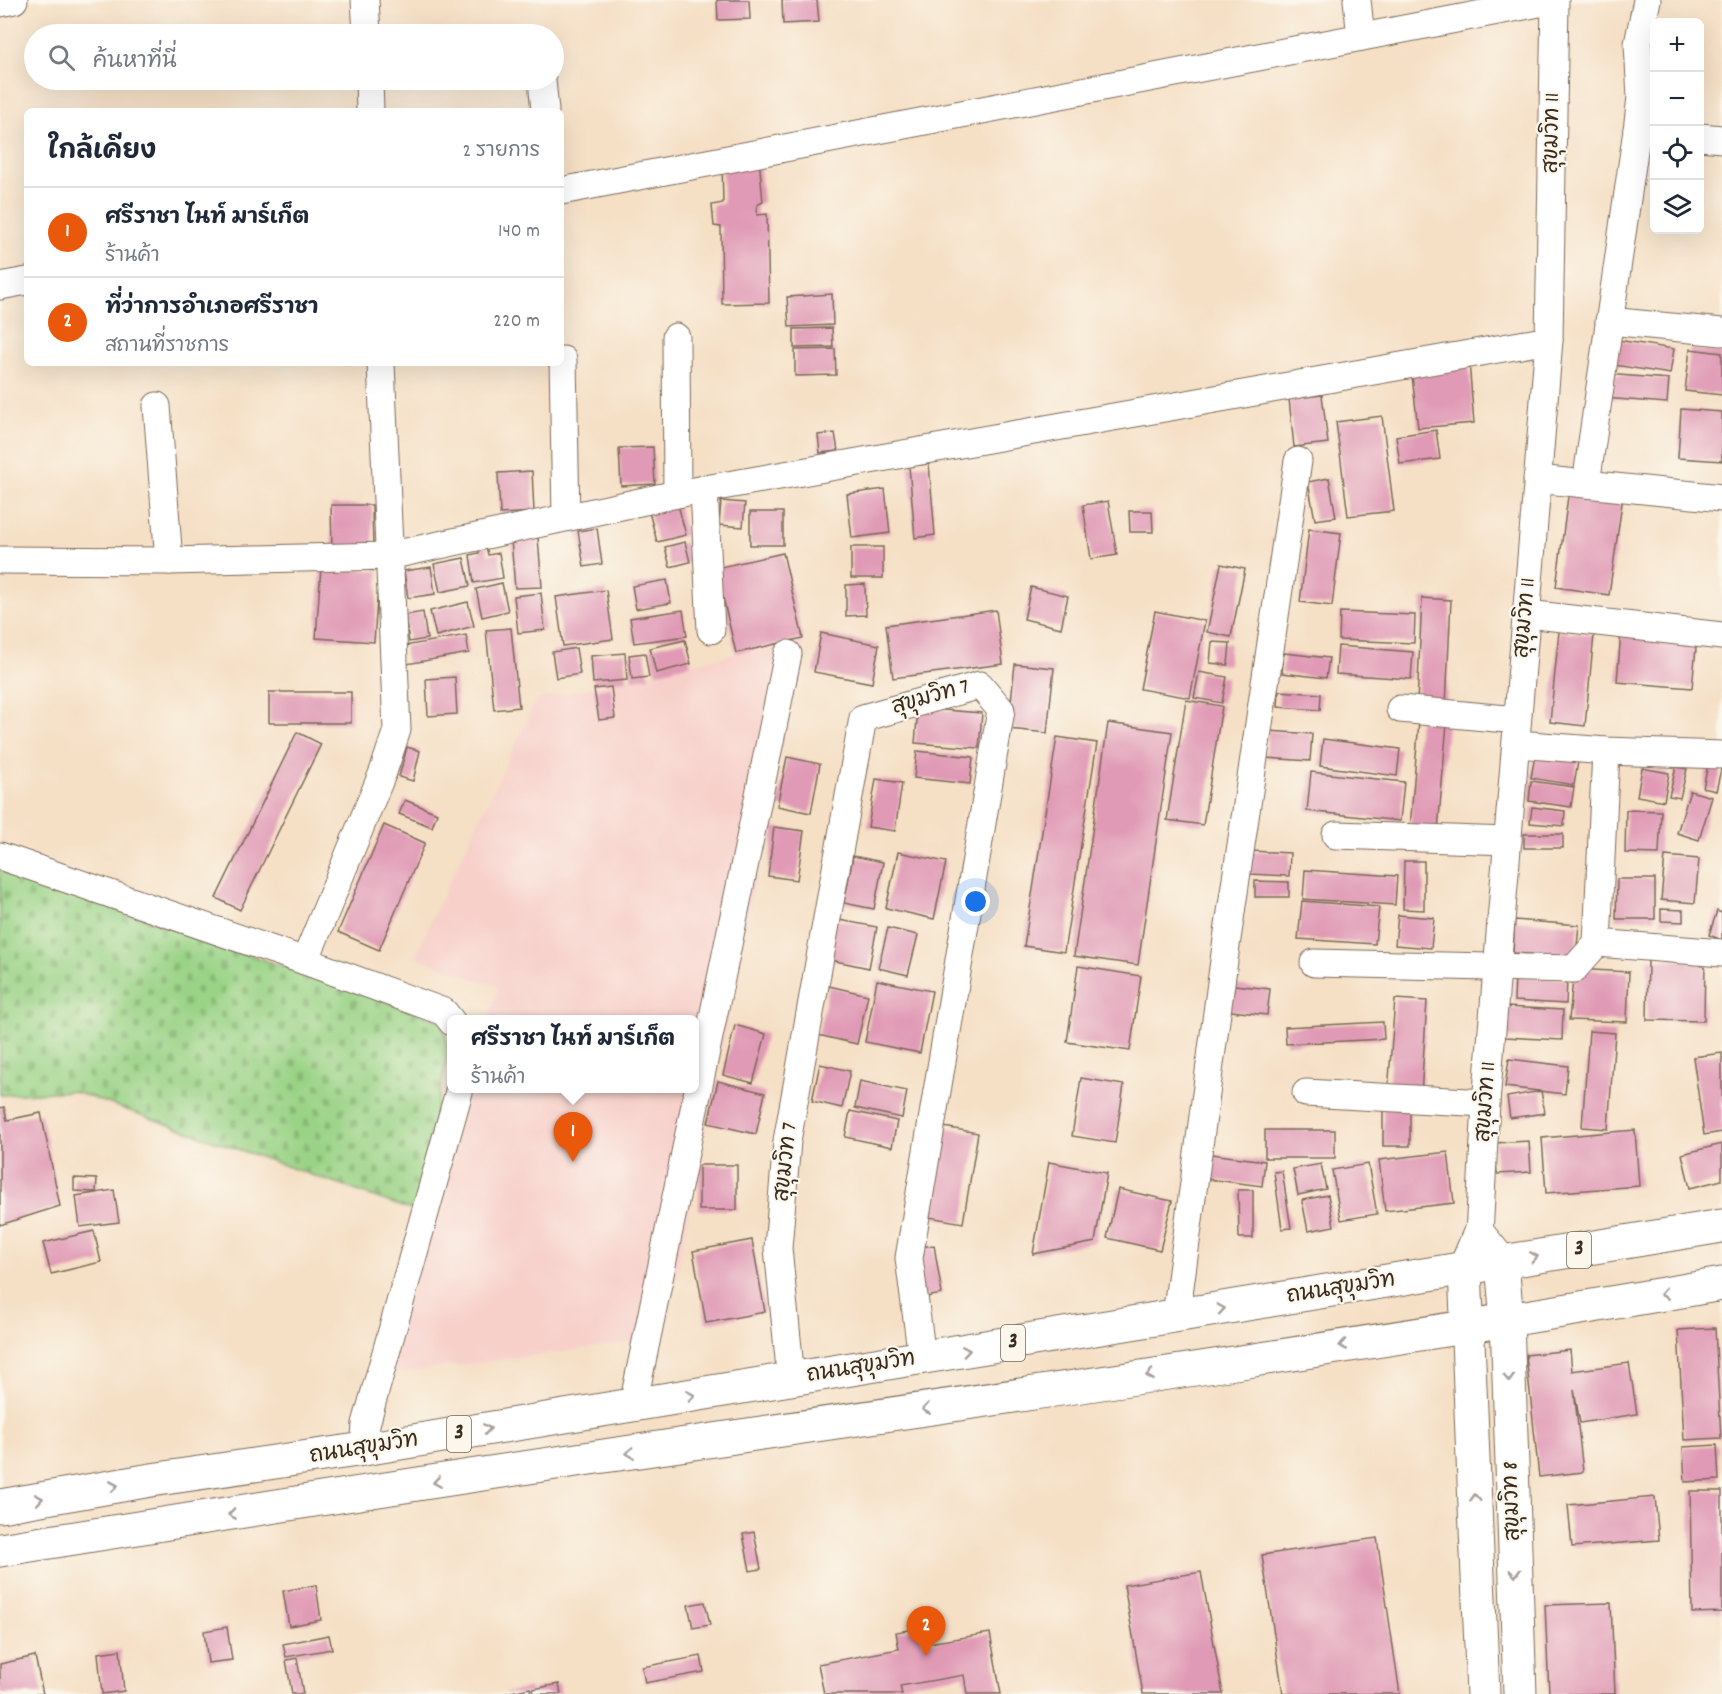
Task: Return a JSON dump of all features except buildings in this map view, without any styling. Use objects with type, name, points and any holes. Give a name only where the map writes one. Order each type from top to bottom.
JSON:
[{"type":"main road","name":"ถนนสุขุมวิท","points":[[0,1506],[151,1480],[364,1449],[1722,1226]]},
{"type":"main road","points":[[1479,1235],[1502,1263],[1507,1320]]},
{"type":"main road","name":"สุขุมวิท 11","points":[[1468,1326],[1465,1269],[1479,1235]]},
{"type":"main road","name":"ถนนสุขุมวิท","points":[[0,1550],[1507,1320],[1722,1284]]},
{"type":"main road","name":"สุขุมวิท 8","points":[[1507,1320],[1519,1688]]},
{"type":"main road","name":"สุขุมวิท 8","points":[[1468,1326],[1483,1688]]},
{"type":"main road","points":[[1483,1688],[1519,1688]]},
{"type":"street","points":[[0,3],[14,0]]},
{"type":"street","points":[[365,0],[366,24]]},
{"type":"street","points":[[1357,0],[1361,37]]},
{"type":"street","points":[[564,191],[1555,0]]},
{"type":"street","name":"สุขุมวิท 11","points":[[1479,1235],[1486,1103],[1549,340],[1555,0]]},
{"type":"street","points":[[1586,484],[1609,321],[1646,131],[1641,98],[1638,44],[1647,0]]},
{"type":"street","points":[[369,90],[370,108]]},
{"type":"street","points":[[543,90],[545,108]]},
{"type":"street","points":[[1704,137],[1722,139]]},
{"type":"street","points":[[0,286],[24,282]]},
{"type":"street","points":[[1609,321],[1722,332]]},
{"type":"street","points":[[676,337],[677,494]]},
{"type":"street","points":[[0,560],[169,561],[388,556],[677,494],[1549,340]]},
{"type":"street","points":[[305,961],[397,730],[381,366]]},
{"type":"street","points":[[563,366],[566,518]]},
{"type":"street","points":[[157,406],[169,561]]},
{"type":"street","points":[[1176,1316],[1226,946],[1298,461]]},
{"type":"street","points":[[1538,479],[1722,498]]},
{"type":"street","points":[[704,489],[711,630]]},
{"type":"street","points":[[1527,614],[1722,636]]},
{"type":"street","points":[[699,1085],[788,654]]},
{"type":"street","name":"สุขุมวิท 7","points":[[791,1379],[778,1248],[787,1141],[863,718],[980,685],[1001,710],[909,1258],[922,1358]]},
{"type":"street","points":[[1400,709],[1606,752],[1722,754]]},
{"type":"street","points":[[1314,963],[1574,969],[1597,944],[1606,752]]},
{"type":"street","points":[[1336,835],[1508,841]]},
{"type":"street","points":[[0,856],[305,961],[444,1012],[447,1016]]},
{"type":"street","points":[[1597,944],[1722,953]]},
{"type":"street","points":[[364,1449],[366,1424],[459,1093]]},
{"type":"street","points":[[633,1405],[697,1093]]},
{"type":"street","points":[[1306,1093],[1486,1103]]},
{"type":"shaded area","points":[[803,638],[664,1338],[386,1375],[468,1093],[699,1093],[699,1015],[490,1015],[498,987],[414,957],[536,700]]},
{"type":"green space","points":[[0,869],[442,1021],[447,1042],[447,1060],[414,1211],[73,1091],[0,1095]]},
{"type":"place","name":"ศรีราชา ไนท์ มาร์เก็ต","points":[[573,1162]]},
{"type":"place","name":"ที่ว่าการอำเภอศรีราชา","points":[[926,1656]]}]
